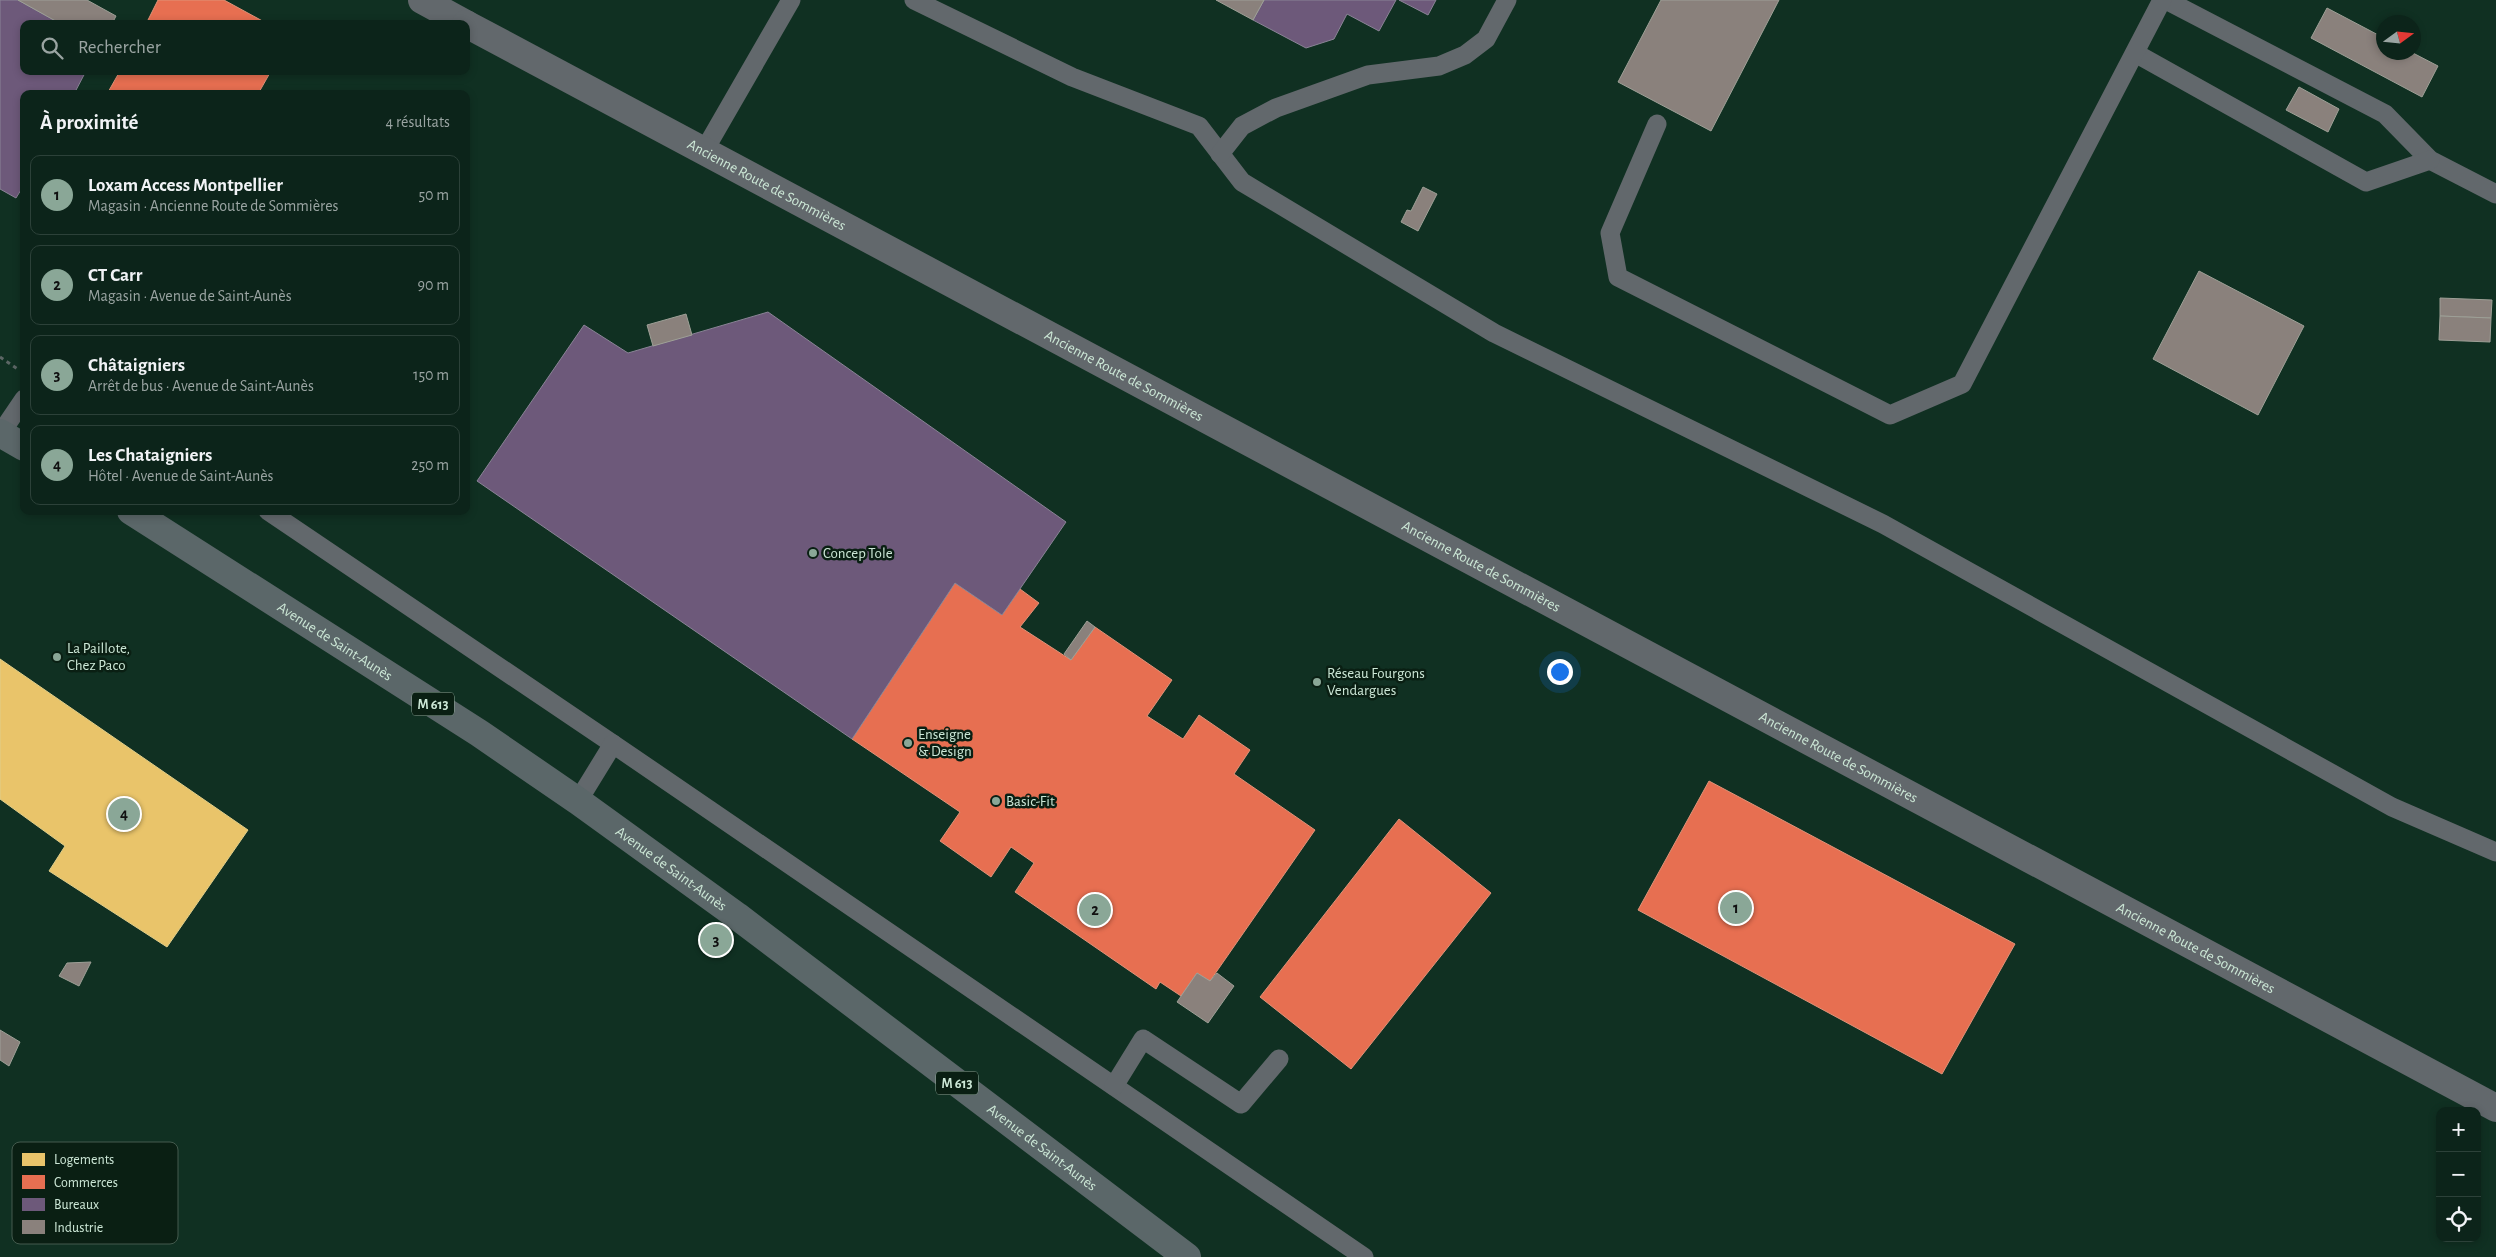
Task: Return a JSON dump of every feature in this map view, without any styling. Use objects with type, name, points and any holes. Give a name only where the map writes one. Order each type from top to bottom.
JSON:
[{"type":"main road","points":[[0,433],[20,445]]},
{"type":"main road","name":"Avenue de Saint-Aunès","points":[[137,515],[471,728],[578,801],[732,912],[1187,1257]]},
{"type":"street","name":"Ancienne Route de Sommières","points":[[422,0],[459,20]]},
{"type":"street","name":"Ancienne Route de Sommières","points":[[470,26],[2496,1108]]},
{"type":"lane","points":[[704,151],[791,0]]},
{"type":"lane","points":[[914,0],[1072,77],[1199,126],[1242,182],[1494,334],[1883,524],[2392,807],[2496,852]]},
{"type":"lane","points":[[1220,154],[1242,126],[1276,108],[1368,76],[1439,66],[1465,55],[1486,39],[1507,0]]},
{"type":"lane","points":[[1657,124],[1610,233],[1618,277],[1890,415],[1962,384],[2164,0],[2385,114],[2430,160],[2496,194]]},
{"type":"lane","points":[[2135,53],[2366,182],[2430,160]]},
{"type":"lane","points":[[0,433],[20,404]]},
{"type":"lane","points":[[274,515],[1364,1257]]},
{"type":"lane","points":[[578,801],[613,744]]},
{"type":"lane","points":[[1114,1086],[1143,1039],[1241,1104],[1279,1059]]},
{"type":"path","points":[[0,357],[20,371]]},
{"type":"building: Logements","points":[[0,659],[248,830],[167,947],[49,871],[65,846],[0,799]]},
{"type":"building: Commerces","points":[[158,0],[224,0],[261,20],[148,20]]},
{"type":"building: Commerces","points":[[118,75],[269,75],[260,90],[109,90]]},
{"type":"building: Commerces","points":[[955,583],[1002,615],[1020,589],[1039,603],[1020,627],[1071,660],[1095,627],[1172,680],[1147,716],[1183,739],[1199,715],[1250,750],[1234,774],[1315,830],[1210,981],[1197,973],[1181,996],[1160,982],[1156,989],[1015,892],[1034,863],[1011,847],[991,877],[940,841],[960,812],[852,739]]},
{"type":"building: Commerces","points":[[1709,781],[2015,944],[1942,1074],[1638,910]]},
{"type":"building: Commerces","points":[[1399,819],[1491,893],[1351,1069],[1260,997]]},
{"type":"building: Bureaux","points":[[0,0],[18,0],[54,20],[20,20],[20,75],[84,75],[76,90],[20,90],[20,192],[16,198],[0,189]]},
{"type":"building: Bureaux","points":[[1264,0],[1396,0],[1379,31],[1347,14],[1334,39],[1306,48],[1253,20]]},
{"type":"building: Bureaux","points":[[1399,0],[1436,0],[1428,15]]},
{"type":"building: Bureaux","name":"Concep Tole","points":[[768,312],[1066,522],[1002,615],[955,583],[852,739],[477,481],[584,325],[628,353]]},
{"type":"building: Industrie","points":[[18,0],[87,0],[116,16],[114,20],[54,20]]},
{"type":"building: Industrie","points":[[1216,0],[1264,0],[1253,20]]},
{"type":"building: Industrie","points":[[1661,0],[1779,0],[1711,131],[1618,82]]},
{"type":"building: Industrie","points":[[2327,8],[2376,34],[2376,60],[2421,60],[2421,57],[2438,66],[2422,97],[2311,38]]},
{"type":"building: Industrie","points":[[2299,87],[2339,109],[2328,132],[2286,110]]},
{"type":"building: Industrie","points":[[1423,187],[1437,194],[1418,231],[1401,222],[1407,210],[1411,211]]},
{"type":"building: Industrie","points":[[2199,271],[2304,326],[2258,415],[2153,359]]},
{"type":"building: Industrie","points":[[2440,298],[2492,300],[2491,318],[2440,316]]},
{"type":"building: Industrie","points":[[686,314],[692,335],[653,346],[647,325]]},
{"type":"building: Industrie","points":[[2440,316],[2491,318],[2490,342],[2439,340]]},
{"type":"building: Industrie","points":[[1087,621],[1095,627],[1071,660],[1064,654]]},
{"type":"building: Industrie","points":[[91,962],[79,986],[59,976],[67,963]]},
{"type":"building: Industrie","points":[[1197,973],[1210,981],[1217,973],[1234,986],[1208,1023],[1177,1002]]},
{"type":"building: Industrie","points":[[0,1030],[20,1042],[9,1066],[0,1060]]},
{"type":"place","name":"Concep Tole","points":[[813,553]]},
{"type":"place","name":"La Paillote, Chez Paco","points":[[57,657]]},
{"type":"place","name":"Réseau Fourgons Vendargues","points":[[1317,682]]},
{"type":"place","name":"Enseigne & Design","points":[[908,743]]},
{"type":"place","name":"Basic-Fit","points":[[996,801]]},
{"type":"place","name":"Les Chataigniers","points":[[124,814]]},
{"type":"place","name":"Loxam Access Montpellier","points":[[1736,908]]},
{"type":"place","name":"CT Carr","points":[[1095,910]]},
{"type":"place","name":"Châtaigniers","points":[[716,940]]}]
